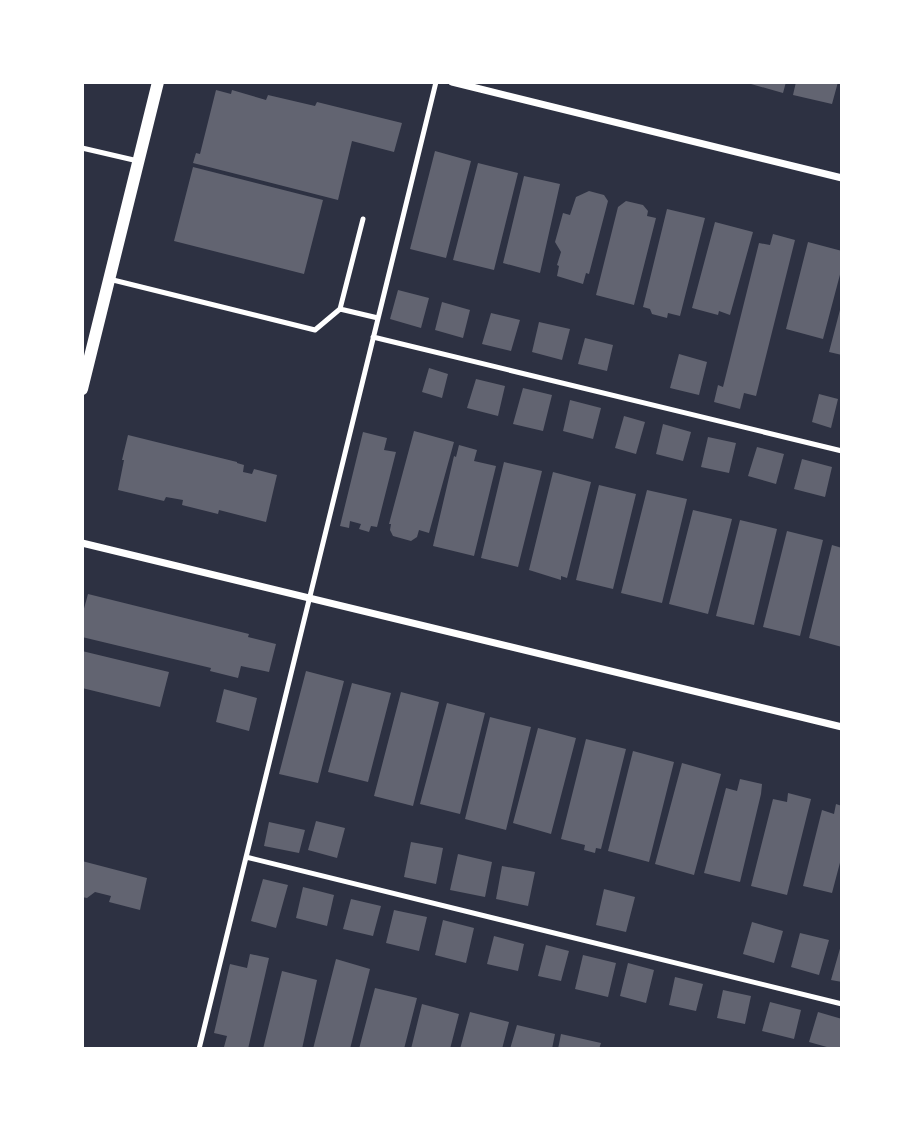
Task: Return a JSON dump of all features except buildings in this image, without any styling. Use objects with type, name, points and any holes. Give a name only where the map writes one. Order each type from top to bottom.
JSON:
[{"type":"street","points":[[82,389],[158,82]]},
{"type":"street","points":[[452,82],[842,178]]},
{"type":"street","points":[[82,543],[842,727]]},
{"type":"lane","points":[[199,1049],[436,82]]},
{"type":"lane","points":[[82,149],[138,161]]},
{"type":"lane","points":[[109,279],[315,330],[340,309],[363,219]]},
{"type":"lane","points":[[340,309],[378,318]]},
{"type":"lane","points":[[373,337],[842,451]]},
{"type":"lane","points":[[246,857],[842,1004]]}]
